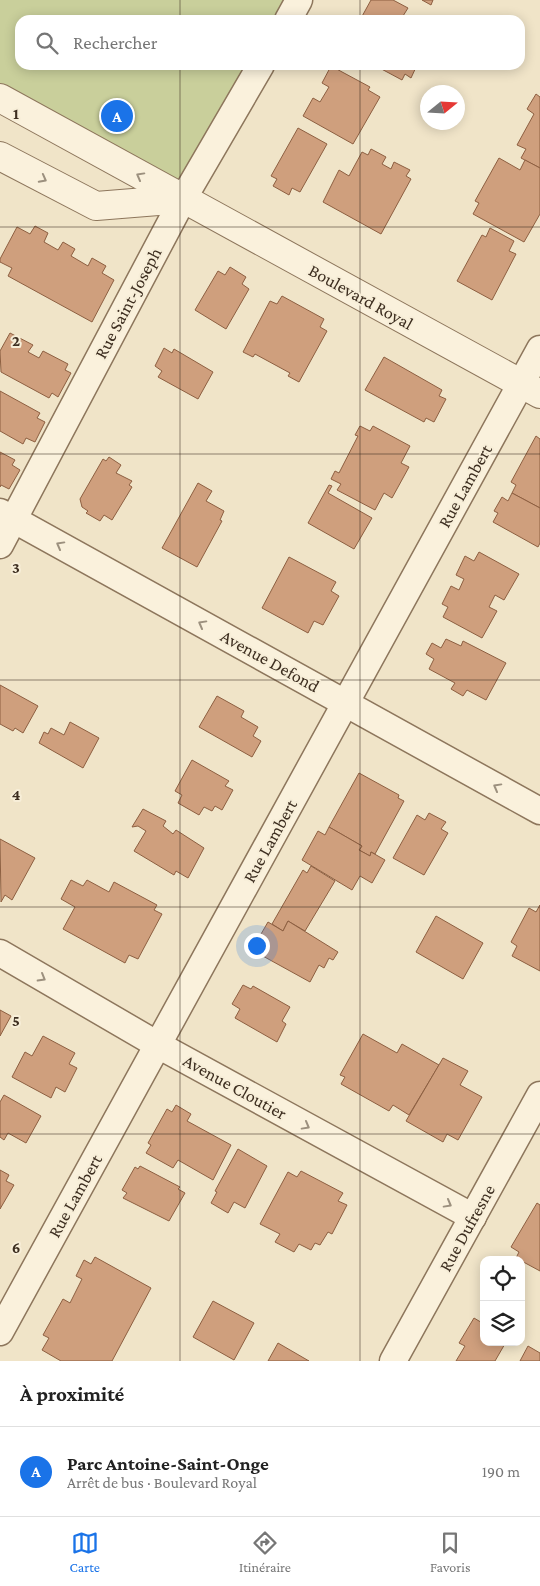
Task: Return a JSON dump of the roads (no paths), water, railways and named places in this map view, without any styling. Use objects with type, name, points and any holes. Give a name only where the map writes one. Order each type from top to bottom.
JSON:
[{"type":"street","points":[[291,15],[299,0]]},
{"type":"street","name":"Rue Saint-Joseph","points":[[0,545],[7,516],[183,199],[258,70]]},
{"type":"street","name":"Boulevard Royal","points":[[0,98],[530,389]]},
{"type":"street","points":[[0,156],[96,206],[183,199]]},
{"type":"street","name":"Rue Lambert","points":[[0,1332],[346,703],[530,389],[540,349]]},
{"type":"street","name":"Avenue Defond","points":[[7,516],[540,811]]},
{"type":"street","name":"Avenue Cloutier","points":[[0,953],[158,1045],[473,1217]]},
{"type":"street","name":"Rue Dufresne","points":[[393,1361],[540,1095]]},
{"type":"place","name":"Parc Antoine-Saint-Onge","points":[[117,116]]}]
